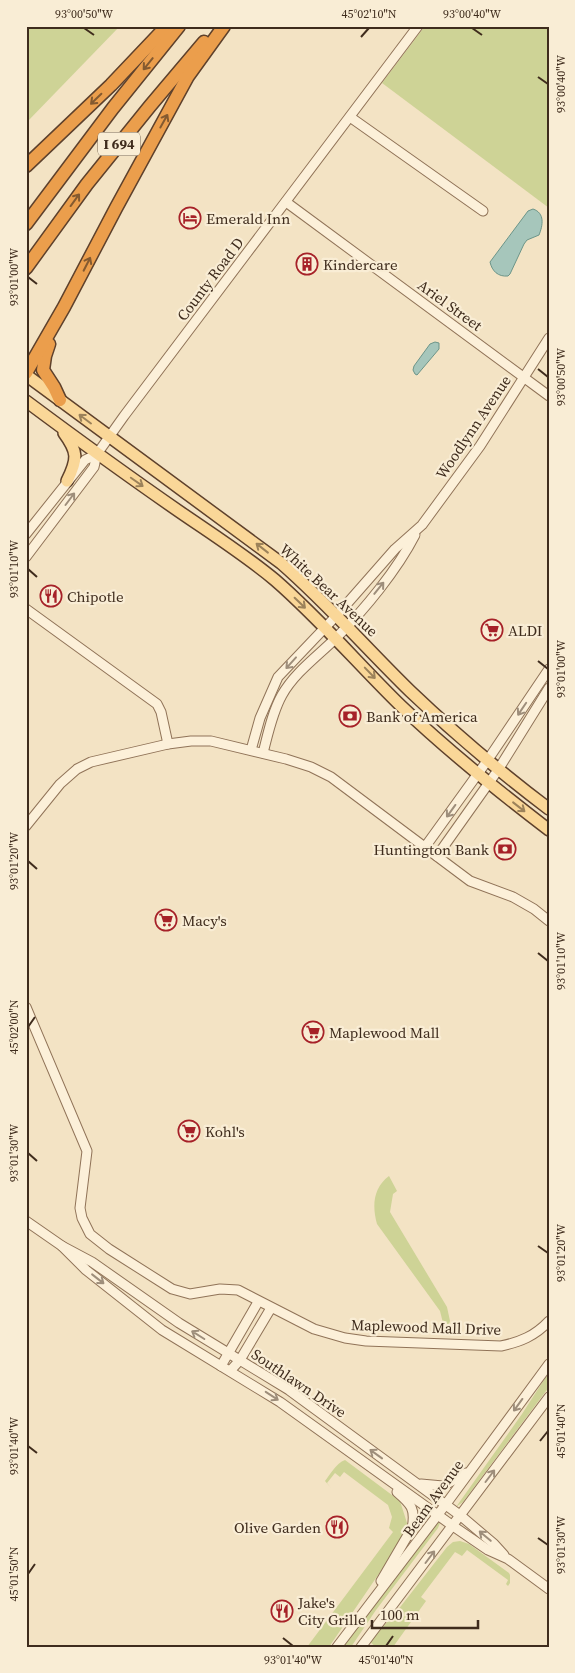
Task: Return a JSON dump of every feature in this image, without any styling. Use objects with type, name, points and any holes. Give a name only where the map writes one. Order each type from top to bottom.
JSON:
[{"type":"highway","points":[[28,163],[111,85],[167,26]]},
{"type":"highway","name":"I 694","points":[[26,224],[113,108],[179,26]]},
{"type":"highway","name":"I 694","points":[[26,268],[87,184],[217,26]]},
{"type":"highway","points":[[26,374],[188,76],[224,26]]},
{"type":"highway","points":[[60,400],[43,370],[45,356],[64,307]]},
{"type":"main road","name":"White Bear Avenue","points":[[26,374],[267,552],[300,579],[409,690],[498,770],[549,809]]},
{"type":"main road","name":"White Bear Avenue","points":[[26,401],[97,454],[256,565],[297,599],[400,704],[477,775],[549,830]]},
{"type":"main road","points":[[58,425],[73,446],[75,454],[74,466],[67,481]]},
{"type":"street","name":"County Road D","points":[[26,557],[94,467],[97,454],[418,26]]},
{"type":"street","points":[[350,117],[482,211]]},
{"type":"street","name":"Ariel Street","points":[[286,202],[549,396]]},
{"type":"street","name":"Woodlynn Avenue","points":[[336,638],[404,557],[417,530],[480,446],[549,338]]},
{"type":"street","name":"County Road D","points":[[26,534],[84,460],[97,454]]},
{"type":"street","name":"Woodlynn Avenue","points":[[325,628],[395,549],[417,530]]},
{"type":"street","points":[[26,609],[157,704],[161,712],[168,744]]},
{"type":"street","points":[[250,750],[260,718],[278,677],[325,628]]},
{"type":"street","points":[[263,753],[273,717],[282,696],[294,677],[336,638]]},
{"type":"street","points":[[425,847],[488,761],[549,669]]},
{"type":"street","points":[[437,856],[489,784],[549,688]]},
{"type":"street","points":[[26,826],[60,784],[77,769],[91,762],[168,744],[211,741],[311,767],[331,777],[470,881],[513,897],[534,909],[549,921]]},
{"type":"street","name":"Maplewood Mall Drive","points":[[26,1008],[87,1151],[80,1208],[82,1218],[90,1234],[109,1249],[172,1289],[190,1294],[220,1289],[238,1290],[258,1302],[314,1329],[345,1338],[366,1341],[501,1346],[518,1342],[535,1334],[549,1321]]},
{"type":"street","name":"Southlawn Drive","points":[[26,1221],[62,1246],[92,1262],[179,1323],[289,1390],[446,1504],[494,1544],[508,1559],[549,1589]]},
{"type":"street","name":"Southlawn Drive","points":[[62,1246],[86,1270],[162,1330],[280,1402],[453,1526],[488,1550],[508,1559]]},
{"type":"street","points":[[221,1366],[258,1302]]},
{"type":"street","points":[[230,1371],[240,1360],[271,1308]]},
{"type":"street","name":"Beam Avenue","points":[[337,1647],[438,1515],[549,1364]]},
{"type":"street","points":[[361,1647],[549,1397]]},
{"type":"street","points":[[365,1610],[412,1528],[414,1519],[414,1511],[406,1500],[371,1467]]},
{"type":"street","points":[[416,1482],[426,1486],[443,1486],[471,1470]]},
{"type":"green space","points":[[26,26],[120,26],[26,123]]},
{"type":"green space","points":[[425,26],[549,26],[549,208],[382,83]]},
{"type":"green space","points":[[389,1176],[397,1191],[393,1194],[390,1212],[447,1307],[450,1321],[447,1330],[444,1327],[440,1311],[377,1224],[375,1198],[380,1186]]},
{"type":"green space","points":[[549,1372],[549,1387],[463,1502],[456,1507],[522,1414]]},
{"type":"green space","points":[[345,1460],[400,1501],[407,1523],[410,1525],[408,1531],[329,1647],[307,1647],[393,1532],[389,1528],[392,1517],[388,1505],[344,1472],[340,1477],[335,1473],[327,1483],[331,1488],[325,1481],[336,1466]]},
{"type":"green space","points":[[440,1523],[438,1528],[376,1610],[351,1647],[341,1647],[433,1527]]},
{"type":"green space","points":[[460,1541],[469,1544],[509,1573],[510,1583],[508,1586],[506,1584],[508,1580],[467,1550],[462,1556],[455,1552],[421,1597],[426,1601],[393,1647],[376,1647],[370,1642],[447,1547],[453,1542]]},
{"type":"water","points":[[533,209],[540,213],[542,220],[539,235],[527,240],[508,276],[498,274],[492,268],[490,262],[528,211]]},
{"type":"water","points":[[439,343],[439,349],[417,375],[415,374],[414,366],[430,344]]},
{"type":"place","name":"Emerald Inn","points":[[190,218]]},
{"type":"place","name":"Kindercare","points":[[307,264]]},
{"type":"place","name":"Chipotle","points":[[51,596]]},
{"type":"place","name":"ALDI","points":[[492,630]]},
{"type":"place","name":"Bank of America","points":[[350,716]]},
{"type":"place","name":"Huntington Bank","points":[[505,849]]},
{"type":"place","name":"Macy's","points":[[166,920]]},
{"type":"place","name":"Maplewood Mall","points":[[313,1032]]},
{"type":"place","name":"Kohl's","points":[[189,1131]]},
{"type":"place","name":"Olive Garden","points":[[337,1527]]},
{"type":"place","name":"Jake's City Grille","points":[[282,1611]]}]
